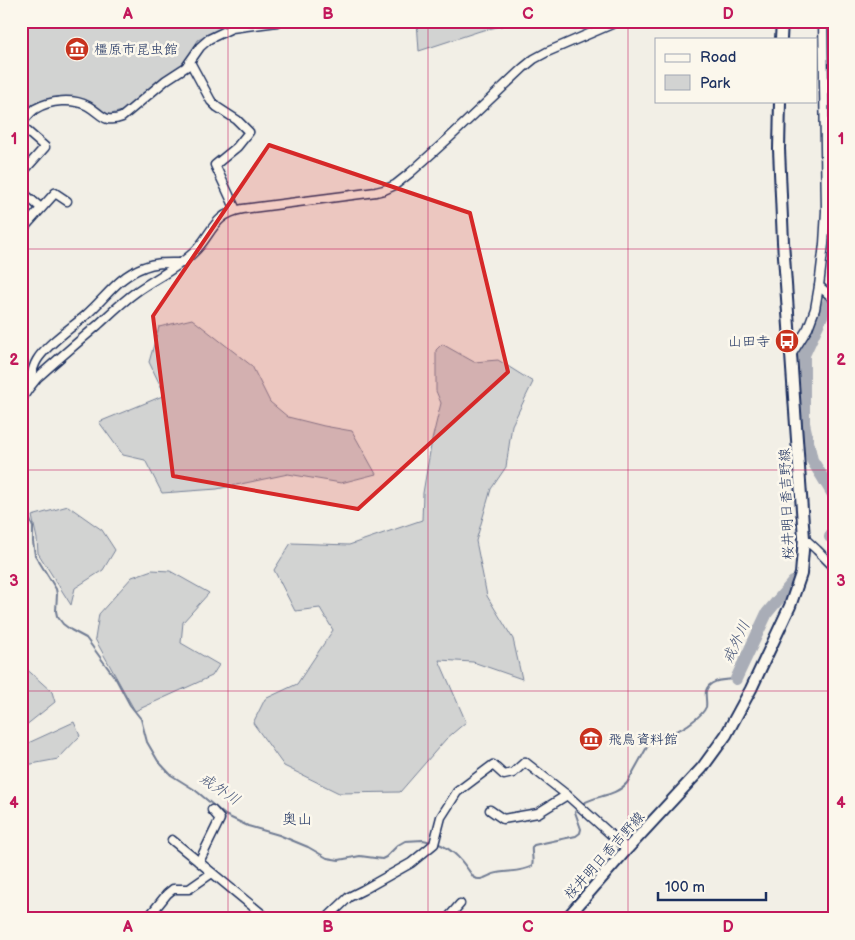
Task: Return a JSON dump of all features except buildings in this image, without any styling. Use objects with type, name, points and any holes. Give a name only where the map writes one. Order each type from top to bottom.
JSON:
[{"type":"main road","points":[[781,38],[782,21]]},
{"type":"main road","name":"桜井明日香吉野線","points":[[566,919],[627,849],[702,768],[726,736],[752,689],[790,606],[801,574],[804,538],[790,355],[780,177],[780,102]]},
{"type":"street","points":[[21,400],[29,388],[54,363],[135,293],[182,263],[199,248],[220,219],[236,210],[376,192],[395,185],[449,138],[523,68],[547,52],[620,21]]},
{"type":"street","points":[[790,355],[808,328],[820,286],[826,211],[823,21]]},
{"type":"street","points":[[21,174],[45,147],[21,124],[35,110],[42,106],[66,101],[81,103],[108,120],[115,120],[128,113],[166,80],[186,68],[204,43],[232,28],[277,22]]},
{"type":"street","points":[[190,62],[217,107],[237,120],[249,132],[237,147],[215,165],[236,210]]},
{"type":"street","points":[[21,191],[41,208]]},
{"type":"street","points":[[21,231],[55,193],[67,201]]},
{"type":"street","points":[[29,388],[35,362],[42,353],[87,314],[122,279],[153,263],[182,263]]},
{"type":"street","points":[[820,286],[834,299]]},
{"type":"street","points":[[804,538],[834,567]]},
{"type":"street","points":[[326,919],[348,896],[363,890],[412,863],[435,842],[441,818],[457,792],[494,765],[504,775],[513,773],[525,762],[567,795],[627,849]]},
{"type":"street","points":[[490,810],[503,819],[538,813],[567,795]]},
{"type":"street","points":[[199,862],[220,819],[212,810]]},
{"type":"street","points":[[172,840],[268,919]]},
{"type":"street","points":[[147,919],[173,889],[189,888],[212,873]]},
{"type":"street","points":[[448,919],[460,904]]},
{"type":"highlighted area","points":[[269,145],[470,213],[508,372],[358,509],[173,476],[153,316]]},
{"type":"green space","points":[[21,21],[224,21],[226,26],[198,40],[183,67],[128,109],[108,115],[83,100],[60,98],[21,119]]},
{"type":"green space","points":[[417,21],[523,21],[480,31],[419,51]]},
{"type":"green space","points":[[192,319],[252,366],[270,402],[288,417],[352,431],[376,474],[341,483],[288,474],[217,489],[162,493],[145,460],[123,455],[99,422],[165,395],[149,362],[159,327]]},
{"type":"green space","points":[[442,344],[474,362],[498,360],[533,382],[512,425],[506,467],[491,489],[476,541],[487,596],[513,639],[522,679],[473,662],[439,660],[466,722],[446,739],[400,792],[339,793],[284,766],[253,723],[265,699],[297,684],[333,630],[320,608],[295,611],[274,570],[291,543],[349,545],[422,520],[423,493],[432,440],[441,403],[436,391],[436,350]]},
{"type":"green space","points":[[68,506],[102,530],[115,550],[103,570],[75,588],[71,605],[38,553],[32,516]]},
{"type":"green space","points":[[152,570],[170,571],[209,593],[183,622],[181,643],[219,665],[212,676],[135,711],[95,639],[99,614],[132,577]]},
{"type":"green space","points":[[21,664],[52,692],[55,702],[25,726],[21,732]]},
{"type":"green space","points":[[74,722],[80,736],[58,759],[21,766],[21,742],[26,744]]},
{"type":"waterway","name":"戒外川","points":[[834,290],[804,355],[804,423],[812,460],[834,496]]},
{"type":"waterway","name":"戒外川","points":[[21,509],[29,518],[33,527],[35,555],[56,589],[57,616],[63,624],[86,638],[116,679],[130,705],[141,719],[147,742],[158,761],[171,775],[195,790],[225,815],[248,826],[279,835],[308,847],[327,858],[339,860],[360,856],[382,859],[405,841],[423,840],[432,842]]},
{"type":"waterway","name":"戒外川","points":[[830,537],[834,529]]},
{"type":"waterway","name":"戒外川","points":[[736,679],[767,613],[793,582]]},
{"type":"waterway","name":"戒外川","points":[[582,804],[622,788],[627,783],[651,740],[680,729],[698,717],[706,707],[706,691],[711,684],[718,681],[736,679]]},
{"type":"waterway","name":"戒外川","points":[[437,843],[454,853],[474,878],[477,879],[498,873],[523,870],[532,866],[532,847],[534,845],[576,836],[580,833],[581,829],[575,812],[578,807]]},
{"type":"place","name":"橿原市昆虫館","points":[[77,49]]},
{"type":"place","name":"山田寺","points":[[787,341]]},
{"type":"place","name":"飛鳥資料館","points":[[591,739]]},
{"type":"district","name":"奥山","points":[[297,819]]}]
